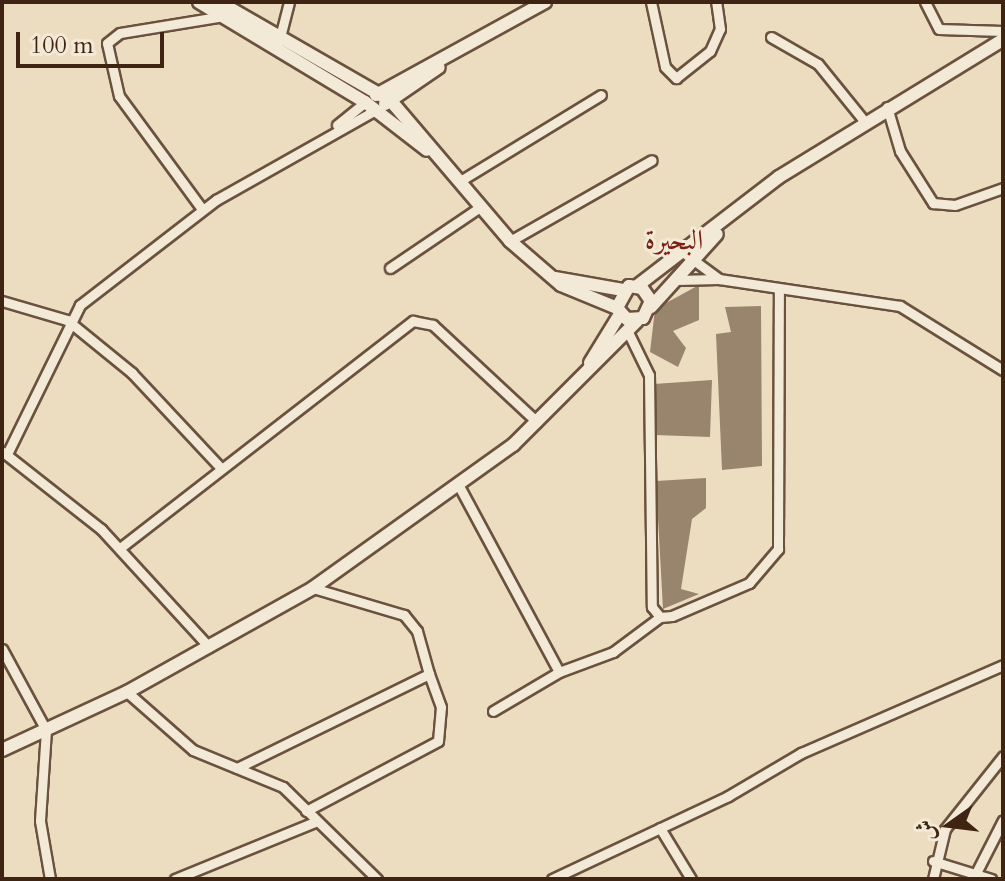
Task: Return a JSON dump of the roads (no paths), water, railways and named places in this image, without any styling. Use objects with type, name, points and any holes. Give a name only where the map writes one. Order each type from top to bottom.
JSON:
[{"type":"street","points":[[199,2],[218,17],[370,106],[444,164]]},
{"type":"street","points":[[219,2],[279,41],[386,96],[510,241],[552,277],[618,311],[632,325],[649,375],[649,567],[660,617]]},
{"type":"street","points":[[279,41],[289,2]]},
{"type":"street","points":[[209,647],[120,548],[5,453],[67,320],[111,276],[202,209],[457,52],[545,2]]},
{"type":"street","points":[[651,2],[665,67],[676,78],[710,51],[720,29],[716,2]]},
{"type":"street","points":[[925,2],[939,29],[1003,31]]},
{"type":"street","points":[[202,209],[119,96],[107,43],[120,33],[218,17]]},
{"type":"street","points":[[771,37],[818,64],[865,122]]},
{"type":"street","points":[[552,277],[623,290],[637,286],[689,257],[740,208],[887,107],[1003,40]]},
{"type":"street","points":[[460,181],[601,95]]},
{"type":"street","points":[[887,107],[900,151],[933,203],[955,205],[1003,188]]},
{"type":"street","points":[[510,241],[652,160]]},
{"type":"street","points":[[390,268],[480,207]]},
{"type":"street","points":[[689,257],[719,279]]},
{"type":"street","points":[[2,750],[127,692],[313,588],[459,486],[537,422],[676,280],[689,257]]},
{"type":"street","points":[[676,280],[719,279],[900,306],[1003,370]]},
{"type":"street","points":[[637,286],[651,307]]},
{"type":"street","points":[[493,711],[559,672],[613,652],[660,617],[693,611],[749,583],[778,549],[779,289]]},
{"type":"street","points":[[587,369],[618,311],[623,290]]},
{"type":"street","points":[[2,301],[67,320],[132,373],[220,467]]},
{"type":"street","points":[[120,548],[220,467],[413,321],[433,325],[537,422]]},
{"type":"street","points":[[459,486],[559,672]]},
{"type":"street","points":[[306,811],[438,741],[441,707],[417,631],[404,615],[313,588]]},
{"type":"street","points":[[2,649],[46,730],[40,821],[50,879]]},
{"type":"street","points":[[552,879],[660,828],[801,753],[1003,665]]},
{"type":"street","points":[[237,768],[429,674]]},
{"type":"street","points":[[127,692],[193,750],[283,787],[315,822],[377,879]]},
{"type":"street","points":[[933,879],[933,861],[945,829],[1003,756]]},
{"type":"street","points":[[976,873],[1003,820]]},
{"type":"street","points":[[175,879],[315,822]]},
{"type":"street","points":[[660,828],[691,879]]},
{"type":"street","points":[[933,861],[991,879]]},
{"type":"district","name":"البحيرة","points":[[674,240]]}]
